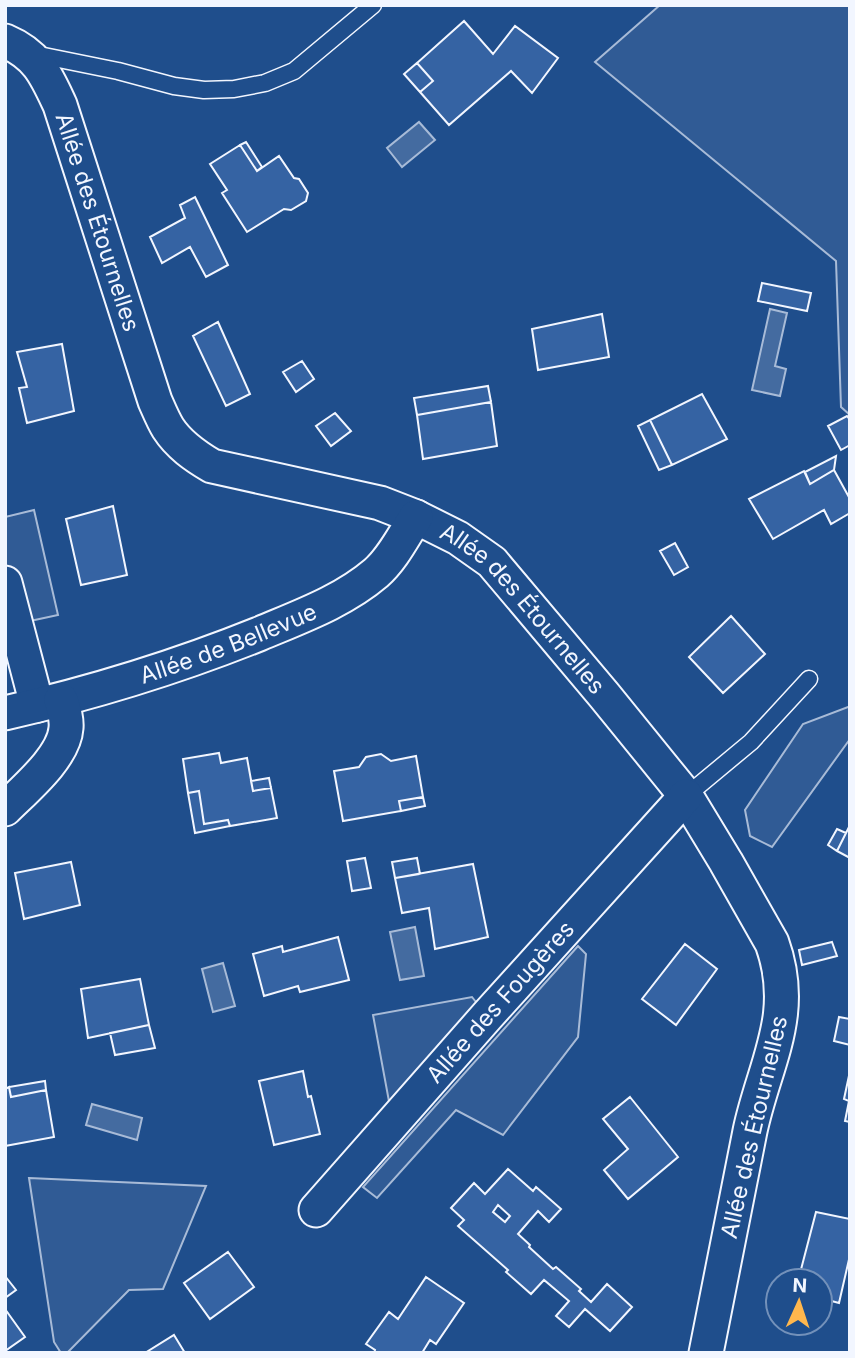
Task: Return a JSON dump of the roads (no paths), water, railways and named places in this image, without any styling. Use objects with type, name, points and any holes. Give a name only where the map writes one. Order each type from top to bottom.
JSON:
[{"type":"street","name":"Allée des Étournelles","points":[[17,47],[37,62],[48,78],[60,105],[155,401],[168,428],[181,444],[212,466],[380,503],[458,538],[492,562],[686,796],[772,943],[782,991],[779,1027],[751,1127],[706,1353]]},
{"type":"street","name":"Allée de Bellevue","points":[[5,713],[49,703],[218,650],[303,616],[339,598],[384,565],[416,517]]},
{"type":"street","points":[[5,583],[49,703],[66,726],[58,751],[38,776],[5,808]]},
{"type":"street","name":"Allée des Fougères","points":[[316,1210],[686,796]]},
{"type":"lane","points":[[17,47],[174,86],[204,90],[234,89],[265,83],[294,71],[373,5]]},
{"type":"lane","points":[[686,796],[751,742],[809,679]]}]
